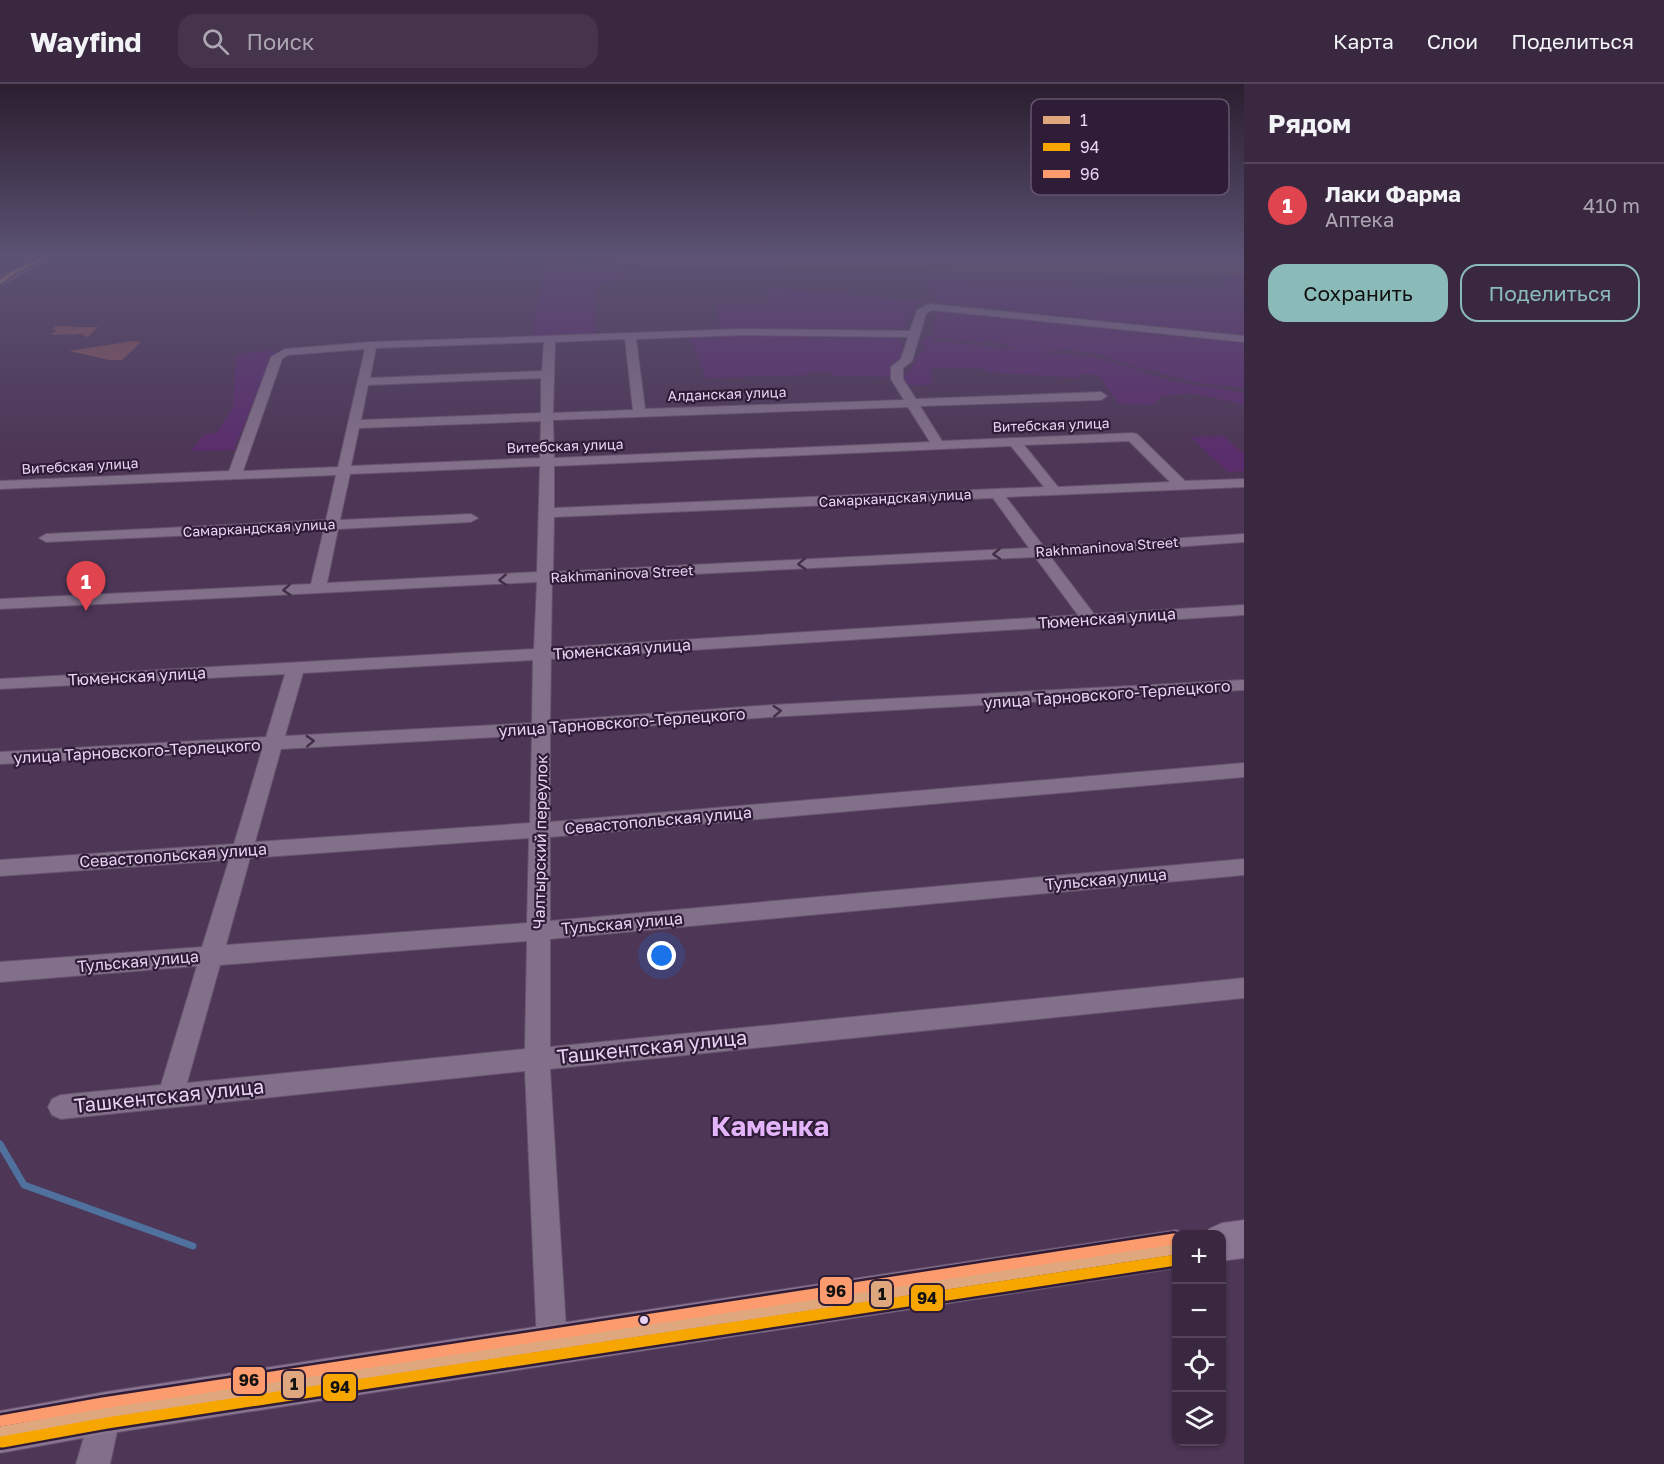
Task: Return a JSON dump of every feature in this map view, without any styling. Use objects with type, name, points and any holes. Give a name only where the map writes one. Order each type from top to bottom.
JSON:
[{"type":"main road","points":[[1226,1241],[1244,1239]]},
{"type":"main road","points":[[0,1432],[105,1413],[1172,1250]]},
{"type":"street","points":[[918,322],[906,361],[897,367],[897,378],[938,445]]},
{"type":"street","points":[[1088,322],[1244,339]]},
{"type":"street","points":[[235,474],[277,357],[285,352],[371,345],[630,335],[743,332],[915,334]]},
{"type":"street","points":[[630,335],[639,412]]},
{"type":"street","name":"Чалтырский переулок","points":[[550,339],[545,462],[547,513],[542,654],[537,1058],[552,1344]]},
{"type":"street","points":[[318,589],[371,345]]},
{"type":"street","points":[[362,382],[547,374]]},
{"type":"street","name":"Алданская улица","points":[[355,424],[1101,396]]},
{"type":"street","name":"Витебская улица","points":[[0,484],[1132,436],[1182,485]]},
{"type":"street","points":[[1014,441],[1054,490]]},
{"type":"street","name":"Самаркандская улица","points":[[547,513],[1244,483]]},
{"type":"street","points":[[996,493],[1089,619]]},
{"type":"street","name":"Самаркандская улица","points":[[46,538],[471,518]]},
{"type":"street","name":"Rakhmaninova Street","points":[[0,604],[1040,552],[1244,538]]},
{"type":"street","name":"Тюменская улица","points":[[0,684],[542,654],[1089,619],[1241,614]]},
{"type":"street","points":[[170,1097],[296,666]]},
{"type":"street","name":"улица Тарновского-Терлецкого","points":[[0,758],[542,728],[771,711],[933,704],[1244,685]]},
{"type":"street","name":"Севастопольская улица","points":[[0,868],[540,830],[1244,770]]},
{"type":"street","name":"Тульская улица","points":[[0,972],[539,931],[1244,867]]},
{"type":"street","name":"Ташкентская улица","points":[[61,1107],[1244,988]]},
{"type":"street","points":[[93,1464],[105,1413]]},
{"type":"shaded area","points":[[534,322],[595,322],[595,334],[531,337]]},
{"type":"shaded area","points":[[719,322],[907,322],[903,328],[720,329]]},
{"type":"shaded area","points":[[934,322],[1052,322],[1159,335],[1185,337],[1187,335],[1244,341],[1244,388],[1197,383],[1161,374],[1158,371],[1139,369],[1097,354],[1068,350],[1037,352],[1092,356],[1172,381],[1244,393],[1244,406],[1189,393],[1162,396],[1154,405],[1119,404],[1098,375],[1078,374],[1079,378],[987,372],[986,369],[930,367],[933,379],[931,385],[906,385],[904,375],[925,346],[921,344],[926,336],[933,336],[934,341],[1020,349],[988,340],[987,343],[935,338],[931,330]]},
{"type":"shaded area","points":[[1128,322],[1244,322],[1244,335]]},
{"type":"shaded area","points":[[56,326],[74,326],[70,331],[75,327],[98,327],[88,337],[83,336],[84,334],[45,335],[57,330],[52,329]]},
{"type":"shaded area","points":[[688,335],[898,336],[906,355],[898,362],[890,362],[892,377],[835,376],[832,373],[810,372],[809,375],[706,378]]},
{"type":"shaded area","points":[[133,341],[141,342],[122,360],[109,360],[69,351]]},
{"type":"shaded area","points":[[276,350],[276,355],[270,359],[238,440],[234,444],[236,450],[191,451],[204,434],[217,433],[233,406],[236,354]]},
{"type":"shaded area","points":[[1223,436],[1244,454],[1244,471],[1228,472],[1190,437]]},
{"type":"waterway","points":[[0,1144],[24,1185],[193,1246]]},
{"type":"transit line","name":"96","points":[[0,1421],[103,1403],[1172,1239]]},
{"type":"transit line","name":"1","points":[[0,1432],[105,1413],[1172,1250]]},
{"type":"transit line","name":"94","points":[[2,1442],[107,1423],[1172,1261]]},
{"type":"place","name":"Лаки Фарма","points":[[86,611]]},
{"type":"district","name":"Каменка","points":[[770,1127]]}]
